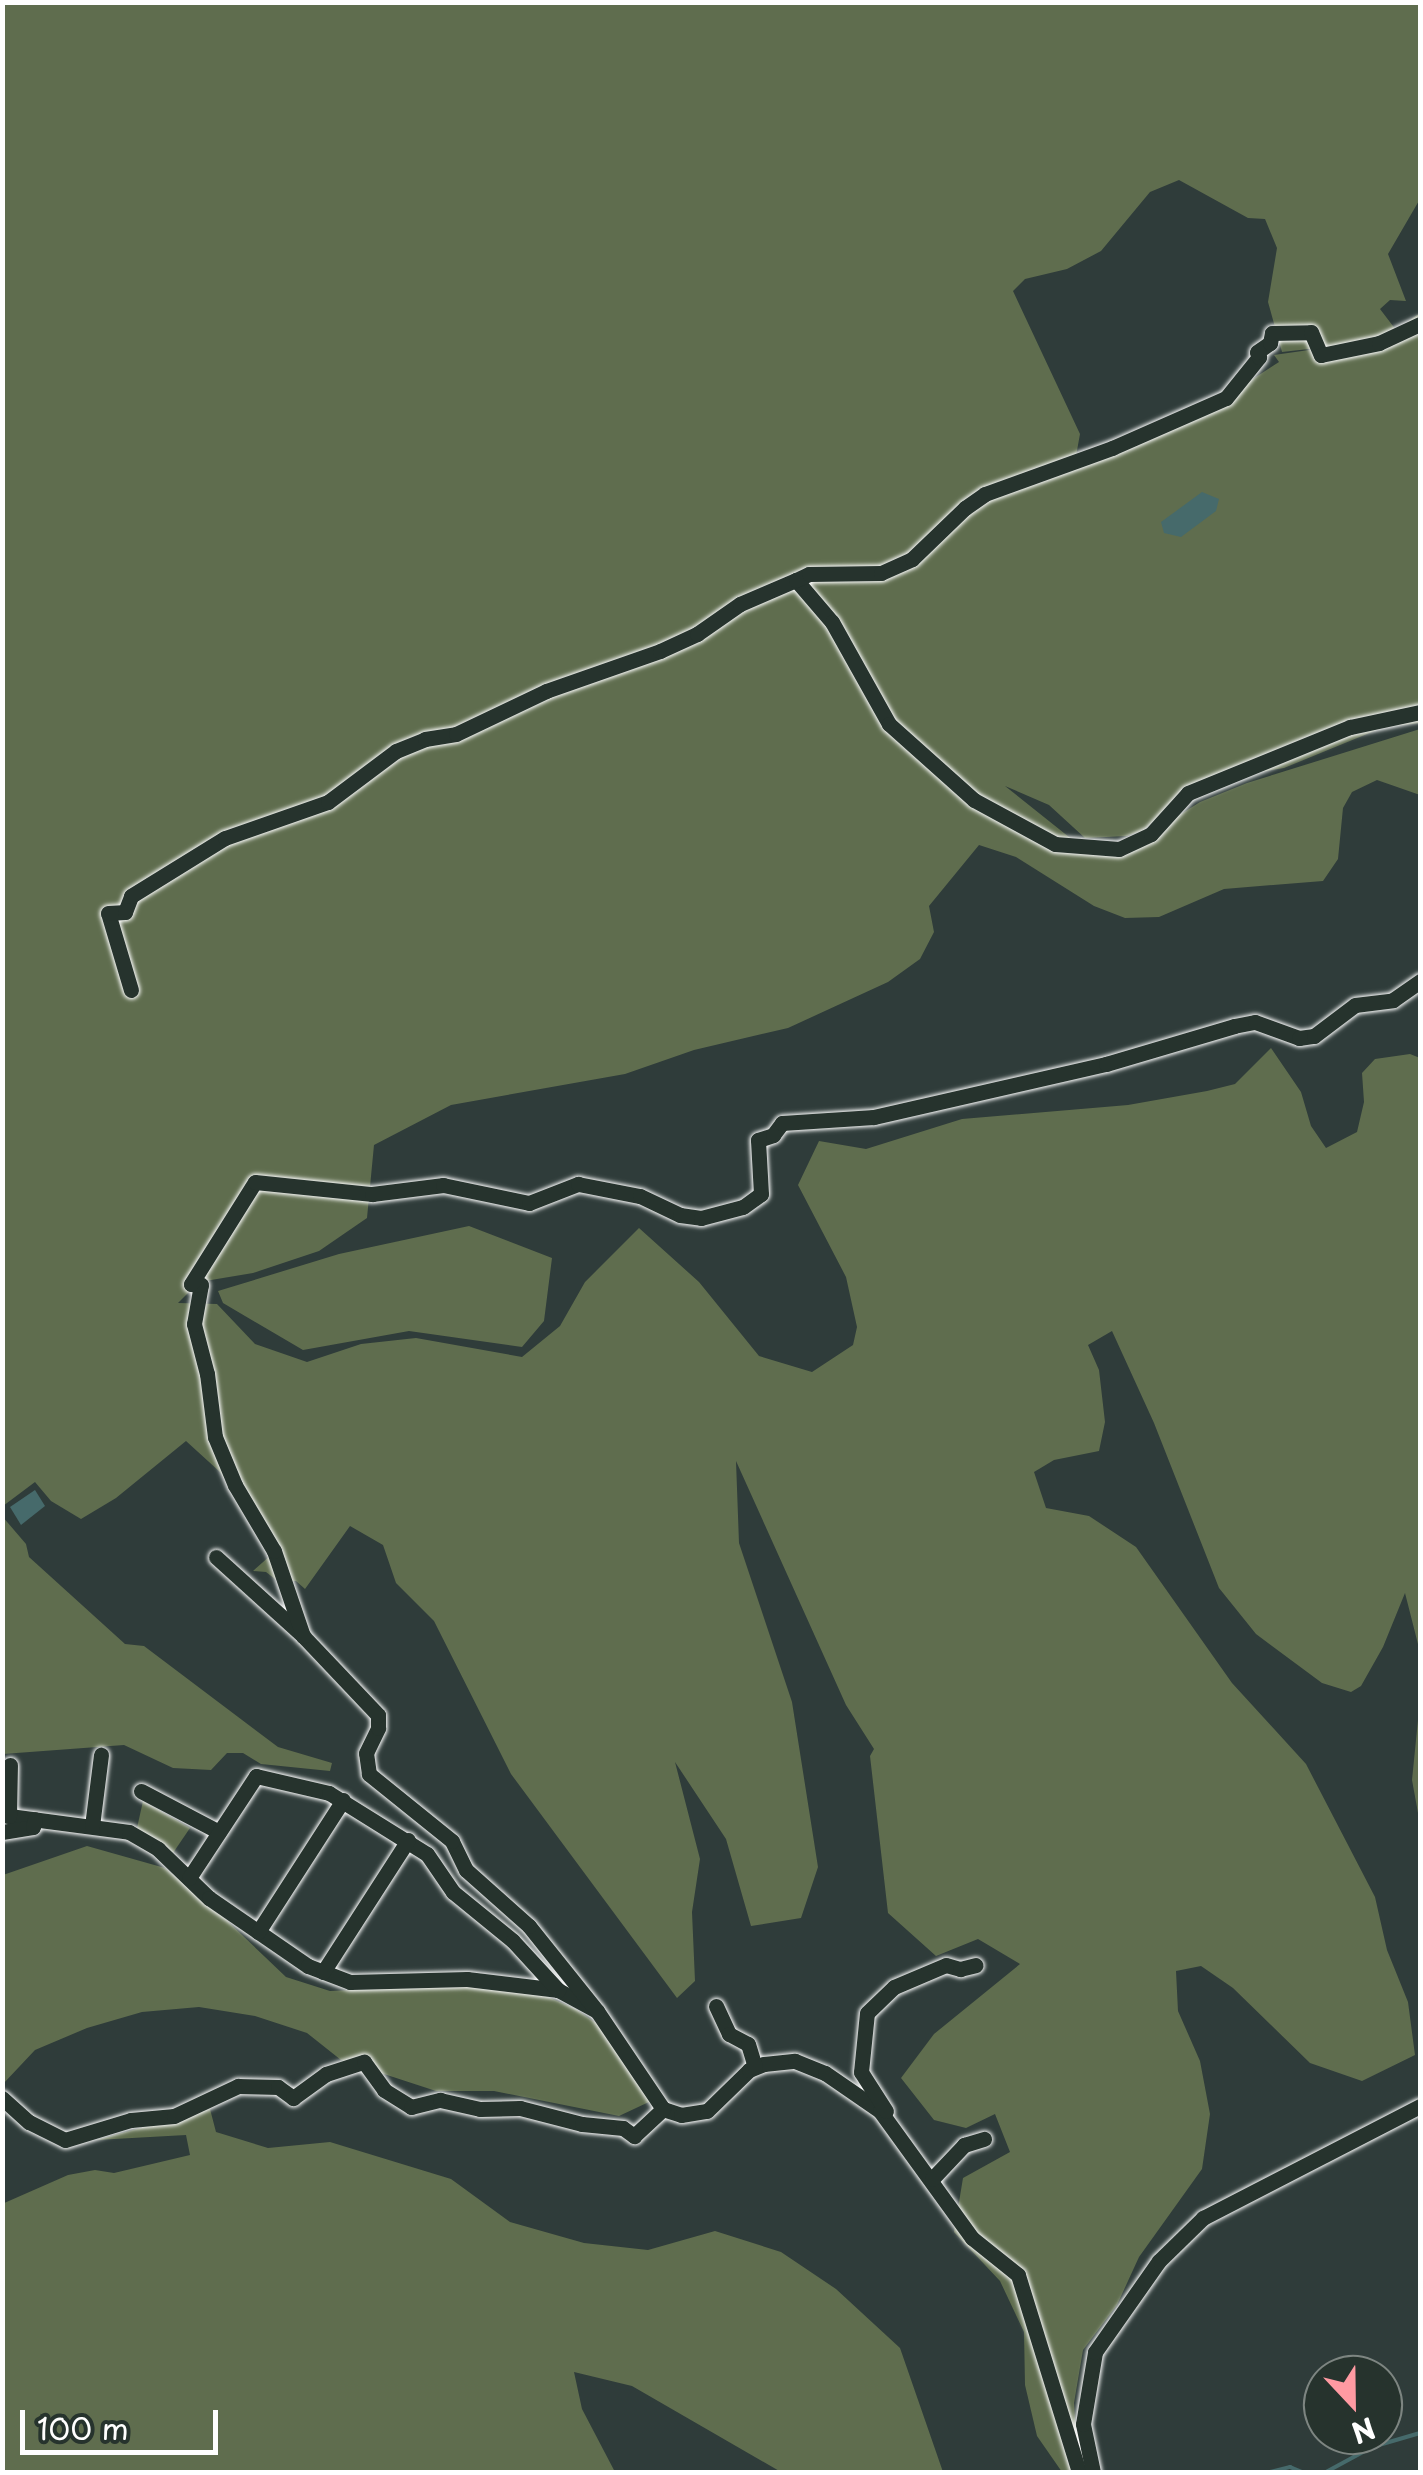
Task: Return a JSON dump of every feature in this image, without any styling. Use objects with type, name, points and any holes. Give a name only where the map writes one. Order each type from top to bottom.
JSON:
[{"type":"street","points":[[131,990],[108,913],[125,912],[132,896],[225,838],[328,802],[396,750],[425,739],[456,734],[546,692],[660,651],[697,634],[740,604],[810,574],[881,574],[912,559],[964,508],[985,494],[1208,408],[1243,379],[1272,333],[1311,332],[1321,354],[1379,343],[1420,324]]},
{"type":"street","points":[[796,580],[832,622],[889,724],[974,800],[1055,844],[1119,849],[1151,834],[1188,793],[1350,727],[1420,712]]},
{"type":"street","points":[[304,1636],[274,1550],[235,1485],[214,1437],[208,1374],[194,1324],[201,1286],[190,1284],[255,1182],[372,1194],[443,1185],[529,1203],[578,1184],[640,1196],[680,1215],[701,1218],[743,1207],[761,1194],[758,1140],[774,1135],[782,1123],[874,1117],[1106,1064],[1244,1024],[1266,1024],[1299,1038],[1314,1036],[1355,1005],[1393,1000],[1420,981]]},
{"type":"street","points":[[216,1557],[304,1636],[378,1715],[378,1728],[366,1753],[369,1774],[452,1840],[466,1870],[529,1926],[598,2011],[662,2109],[681,2114],[707,2110],[756,2067],[796,2061],[880,2111],[972,2238],[1018,2275],[1080,2472]]},
{"type":"street","points":[[92,1826],[101,1755]]},
{"type":"street","points":[[10,1765],[5,1821],[35,1819],[129,1832],[158,1849],[209,1898],[323,1972],[350,1982],[468,1978],[558,1990],[598,2011]]},
{"type":"street","points":[[189,1878],[256,1776],[343,1800],[427,1854],[452,1892],[514,1941],[558,1990]]},
{"type":"street","points":[[141,1791],[219,1832]]},
{"type":"street","points":[[258,1932],[343,1800]]},
{"type":"street","points":[[323,1972],[408,1840]]},
{"type":"street","points":[[891,2124],[861,2072],[867,2013],[894,1986],[946,1965],[960,1969],[976,1964]]},
{"type":"street","points":[[716,2006],[729,2034],[748,2044],[756,2067]]},
{"type":"street","points":[[2,2098],[29,2122],[65,2140],[131,2120],[174,2116],[238,2086],[278,2086],[292,2098],[326,2074],[364,2062],[384,2090],[411,2106],[440,2100],[480,2110],[520,2108],[582,2124],[623,2128],[634,2136],[662,2109]]},
{"type":"street","points":[[1093,2472],[1083,2424],[1095,2352],[1159,2261],[1203,2218],[1420,2106]]},
{"type":"street","points":[[932,2179],[964,2145],[984,2139]]},
{"type":"green space","points":[[3,3],[1420,3],[1420,199],[1388,254],[1406,301],[1390,300],[1380,309],[1396,330],[1420,313],[1420,723],[1384,727],[1284,768],[1242,775],[1173,803],[1144,830],[1127,836],[1085,838],[1049,805],[1005,786],[1074,841],[1101,848],[1140,840],[1200,802],[1247,783],[1420,729],[1420,795],[1377,780],[1352,792],[1343,808],[1338,859],[1323,881],[1224,889],[1159,917],[1125,918],[1094,906],[1016,857],[979,845],[929,906],[934,932],[920,959],[888,982],[788,1028],[694,1050],[625,1074],[451,1105],[374,1145],[367,1218],[319,1251],[253,1273],[199,1282],[178,1303],[217,1304],[255,1344],[307,1362],[361,1344],[416,1338],[522,1357],[560,1326],[585,1282],[639,1228],[699,1282],[759,1356],[812,1372],[853,1345],[857,1327],[846,1277],[798,1185],[819,1141],[866,1149],[962,1119],[1128,1105],[1207,1091],[1235,1084],[1271,1048],[1301,1092],[1311,1126],[1326,1148],[1357,1132],[1364,1102],[1362,1073],[1375,1059],[1410,1054],[1420,1058],[1420,1652],[1405,1593],[1383,1647],[1361,1686],[1351,1692],[1322,1683],[1256,1634],[1219,1588],[1154,1423],[1112,1331],[1088,1345],[1099,1370],[1105,1422],[1099,1451],[1054,1460],[1034,1472],[1046,1508],[1089,1516],[1136,1547],[1232,1683],[1306,1764],[1375,1897],[1387,1950],[1408,2002],[1415,2055],[1362,2081],[1310,2063],[1233,1988],[1201,1966],[1176,1971],[1178,2011],[1200,2061],[1210,2114],[1202,2169],[1139,2257],[1117,2305],[1083,2350],[1074,2403],[1078,2466],[1073,2472],[1062,2472],[1037,2436],[1025,2385],[1024,2332],[1000,2281],[954,2232],[963,2178],[1010,2152],[995,2114],[966,2128],[934,2120],[901,2078],[934,2034],[1020,1964],[978,1939],[936,1956],[888,1913],[870,1756],[874,1749],[846,1705],[736,1461],[739,1543],[792,1702],[818,1867],[801,1918],[751,1926],[726,1839],[675,1762],[700,1859],[692,1912],[695,1981],[677,1998],[511,1774],[434,1621],[396,1583],[383,1545],[350,1526],[305,1589],[296,1581],[279,1582],[266,1572],[253,1571],[271,1555],[220,1472],[186,1441],[116,1498],[81,1519],[51,1501],[35,1482],[3,1506]],"holes":[[[1179,180],[1248,218],[1265,219],[1277,248],[1268,302],[1282,352],[1344,345],[1274,355],[1279,362],[1239,388],[1076,456],[1080,434],[1013,291],[1025,279],[1067,269],[1101,251],[1150,192]]]},
{"type":"green space","points":[[469,1226],[552,1258],[544,1321],[522,1347],[409,1331],[303,1350],[223,1303],[218,1291],[339,1254]]},
{"type":"green space","points":[[2,1516],[26,1544],[29,1557],[125,1644],[144,1646],[278,1747],[332,1763],[330,1771],[261,1764],[243,1753],[227,1753],[211,1770],[173,1768],[124,1745],[3,1754]]},
{"type":"green space","points":[[1420,1700],[1420,1824],[1412,1780]]},
{"type":"green space","points":[[143,1801],[190,1828],[173,1853],[137,1828]]},
{"type":"green space","points":[[87,1846],[165,1868],[286,1977],[330,1991],[459,1985],[543,1995],[574,2008],[599,2025],[651,2101],[619,2116],[494,2091],[436,2091],[341,2060],[307,2033],[255,2016],[199,2007],[142,2012],[87,2028],[35,2050],[3,2084],[3,1875]]},
{"type":"green space","points":[[210,2109],[216,2132],[268,2148],[330,2142],[451,2179],[510,2222],[584,2243],[648,2250],[715,2231],[781,2252],[836,2289],[900,2348],[943,2472],[781,2472],[632,2386],[574,2372],[582,2409],[615,2472],[3,2472],[2,2204],[68,2175],[95,2170],[114,2173],[190,2155],[186,2135],[96,2140]]},
{"type":"water","points":[[1202,492],[1219,499],[1216,511],[1181,537],[1164,533],[1161,522]]},
{"type":"water","points":[[35,1490],[45,1506],[21,1525],[10,1507]]},
{"type":"waterway","points":[[1326,2472],[1372,2447],[1420,2433]]},
{"type":"waterway","points":[[1270,2472],[1290,2467],[1302,2472]]}]
